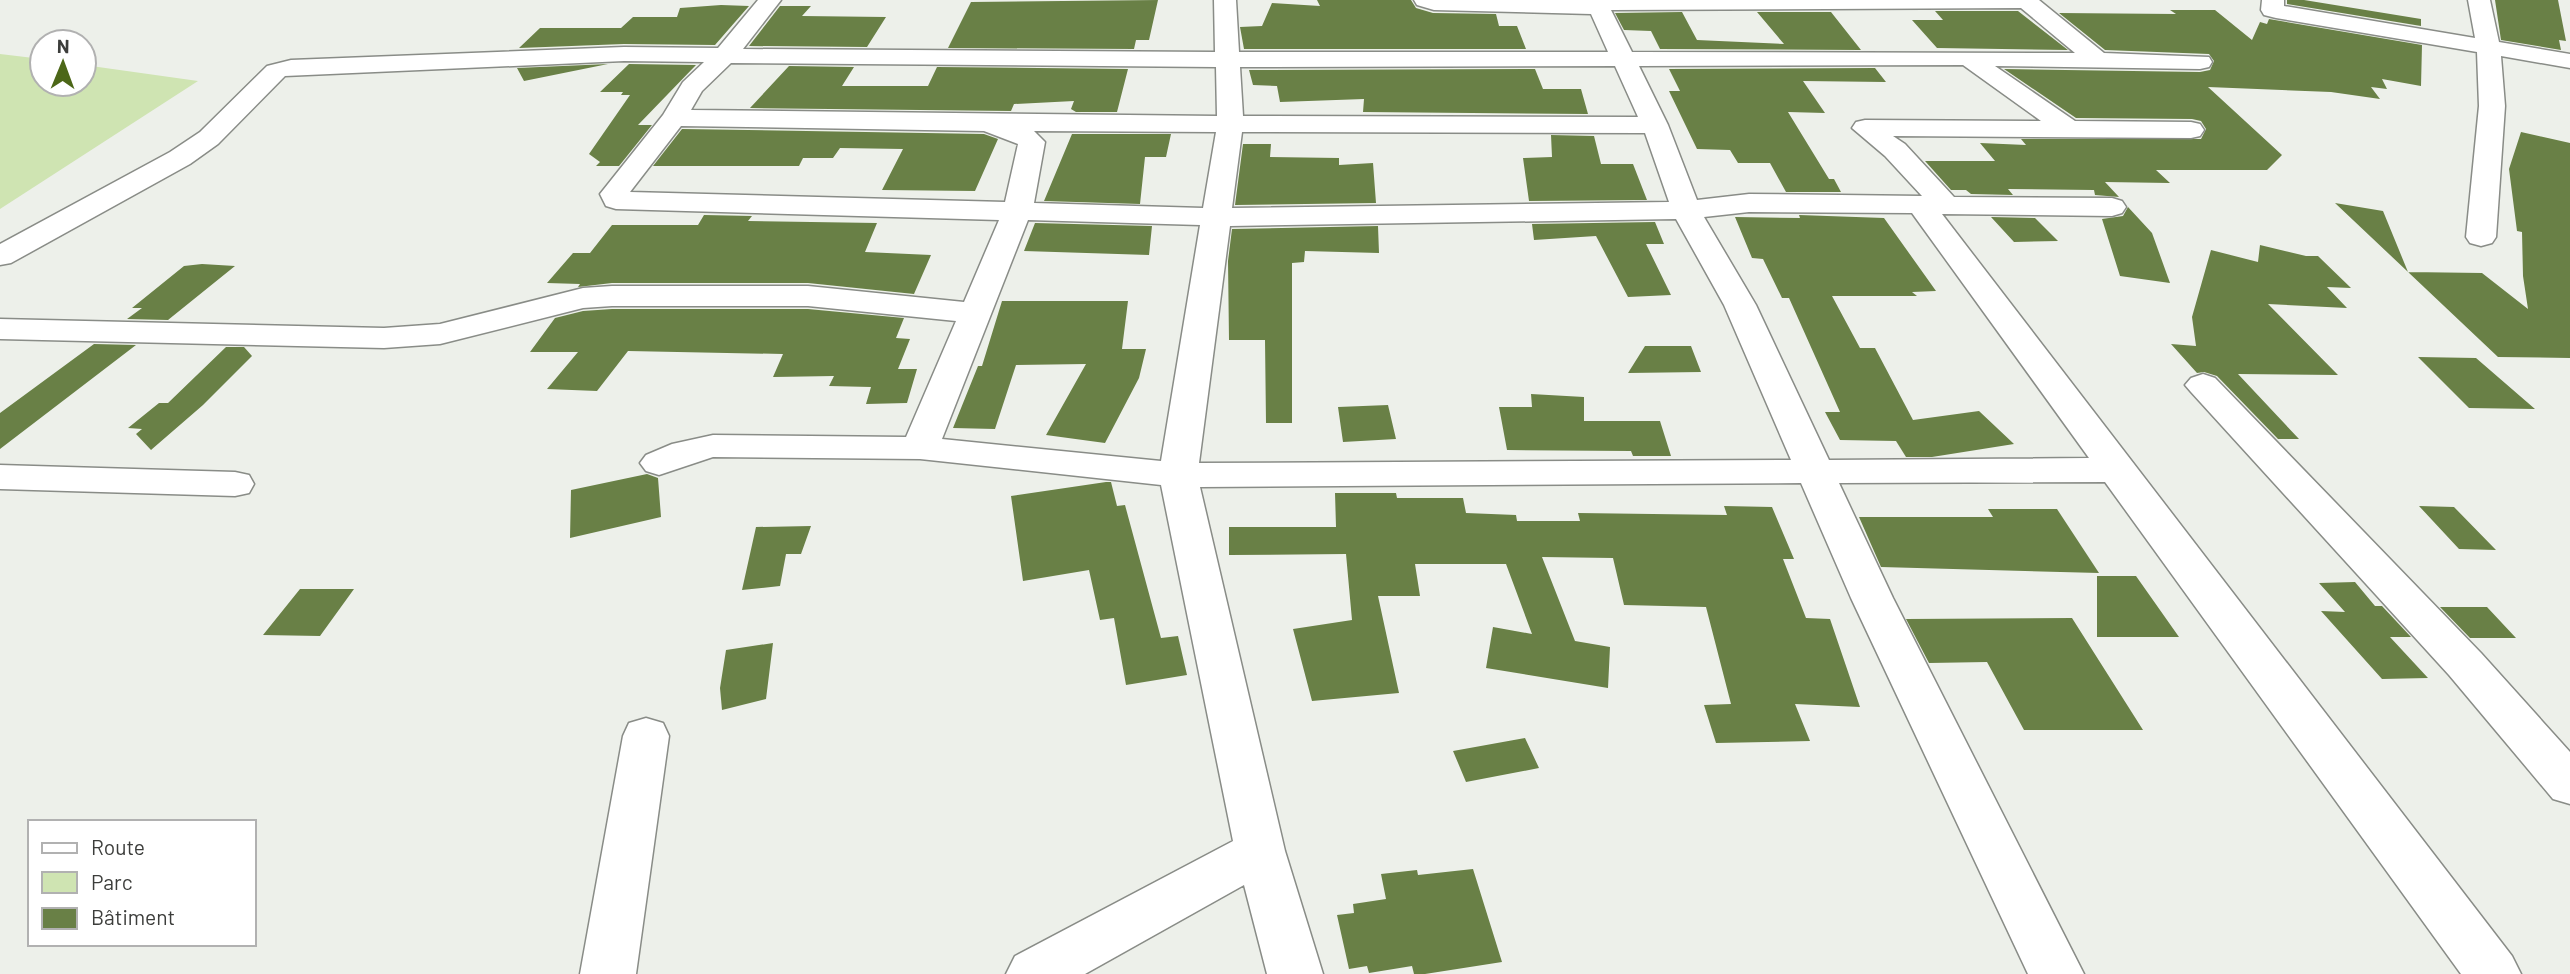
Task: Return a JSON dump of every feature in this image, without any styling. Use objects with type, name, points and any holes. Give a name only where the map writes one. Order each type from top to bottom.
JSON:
[{"type":"street","points":[[770,0],[724,55],[692,87],[674,118],[614,194],[616,200],[1214,217],[1686,210],[1757,203],[2112,207]]},
{"type":"street","points":[[1225,0],[1230,125],[1214,217],[1178,475],[1260,850],[1295,974]]},
{"type":"street","points":[[1425,0],[1434,3],[1597,4],[2022,1],[2029,3],[2098,60]]},
{"type":"street","points":[[2273,0],[2272,9],[2276,11],[2570,61]]},
{"type":"street","points":[[2479,0],[2489,48],[2492,106],[2481,237]]},
{"type":"street","points":[[1597,4],[1655,125],[1686,210],[1740,305],[1878,611],[2056,974]]},
{"type":"street","points":[[0,256],[180,158],[209,138],[281,68],[600,54],[1229,59],[1968,58],[2200,62]]},
{"type":"street","points":[[1968,58],[2069,129]]},
{"type":"street","points":[[674,118],[985,124],[1655,125]]},
{"type":"street","points":[[920,448],[1018,210],[1032,142],[1023,135],[985,124]]},
{"type":"street","points":[[2191,130],[1865,128],[1895,150],[2115,470],[2493,974]]},
{"type":"street","points":[[0,328],[384,338],[440,334],[583,298],[612,296],[808,296],[977,313]]},
{"type":"street","points":[[2203,385],[2465,664],[2570,785]]},
{"type":"street","points":[[659,463],[685,452],[713,446],[920,448],[1178,475],[2115,470]]},
{"type":"street","points":[[0,477],[235,484]]},
{"type":"street","points":[[608,974],[646,736]]},
{"type":"street","points":[[1034,974],[1260,850]]},
{"type":"green space","points":[[0,54],[28,57],[28,98],[98,98],[98,67],[198,81],[0,209]]},
{"type":"building","points":[[1158,0],[1149,40],[1136,40],[1134,49],[948,48],[971,2]]},
{"type":"building","points":[[1317,0],[1411,0],[1416,8],[1433,13],[1496,14],[1499,26],[1517,26],[1526,49],[1244,49],[1240,27],[1262,26],[1272,3],[1320,6]]},
{"type":"building","points":[[2287,0],[2304,0],[2421,19],[2421,26],[2287,4]]},
{"type":"building","points":[[2495,0],[2558,0],[2566,41],[2559,40],[2561,50],[2501,40]]},
{"type":"building","points":[[749,6],[715,45],[624,44],[519,48],[540,28],[621,28],[633,17],[677,17],[680,8]]},
{"type":"building","points":[[780,6],[811,6],[802,16],[886,17],[867,47],[749,46]]},
{"type":"building","points":[[2170,10],[2215,10],[2252,40],[2260,22],[2267,24],[2269,19],[2422,45],[2421,86],[2382,79],[2387,89],[2371,87],[2380,99],[2331,92],[2208,87],[2282,155],[2267,170],[2156,170],[2170,183],[2105,182],[2119,197],[2095,195],[2094,190],[2008,189],[2013,195],[1971,194],[1966,190],[1951,190],[1925,161],[1995,161],[1980,143],[2026,145],[2021,139],[2201,139],[2206,129],[2201,121],[2192,119],[2076,118],[2004,69],[2210,70],[2214,61],[2209,54],[2105,50],[2059,13],[2176,14]]},
{"type":"building","points":[[1935,11],[2018,11],[2068,50],[1937,48],[1912,20],[1943,20]]},
{"type":"building","points":[[1682,12],[1697,40],[1784,44],[1757,12],[1831,12],[1861,50],[1660,49],[1651,31],[1624,30],[1615,13]]},
{"type":"building","points":[[608,64],[524,81],[517,68]]},
{"type":"building","points":[[629,64],[696,65],[638,125],[652,125],[619,166],[596,166],[600,162],[589,154],[630,95],[621,95],[623,92],[600,92]]},
{"type":"building","points":[[789,66],[854,67],[842,86],[928,86],[937,67],[1128,69],[1117,112],[1076,112],[1071,109],[1074,101],[1014,104],[1011,111],[750,108]]},
{"type":"building","points":[[1875,68],[1886,82],[1803,81],[1825,113],[1788,112],[1829,179],[1834,179],[1841,192],[1786,192],[1770,163],[1738,163],[1730,150],[1697,149],[1669,91],[1680,91],[1669,69]]},
{"type":"building","points":[[1535,69],[1543,89],[1581,89],[1588,114],[1363,112],[1364,99],[1280,102],[1277,86],[1253,85],[1249,70]]},
{"type":"building","points":[[682,129],[984,134],[998,139],[975,191],[882,190],[903,149],[840,148],[833,158],[803,158],[799,166],[653,166]]},
{"type":"building","points":[[2521,132],[2570,143],[2570,358],[2498,357],[2408,272],[2482,273],[2528,309],[2523,276],[2522,232],[2517,231],[2509,169]]},
{"type":"building","points":[[1072,134],[1171,134],[1166,157],[1145,157],[1140,204],[1044,201]]},
{"type":"building","points":[[1551,135],[1594,136],[1601,164],[1633,164],[1647,200],[1529,201],[1523,158],[1552,157]]},
{"type":"building","points":[[1243,144],[1271,144],[1270,157],[1339,158],[1339,165],[1373,163],[1376,203],[1235,205]]},
{"type":"building","points":[[2335,203],[2383,211],[2408,272]]},
{"type":"building","points":[[2128,207],[2152,233],[2170,283],[2120,276],[2102,219],[2123,216]]},
{"type":"building","points":[[704,215],[752,216],[748,221],[877,223],[865,252],[931,255],[914,294],[808,283],[612,283],[578,287],[580,284],[547,283],[573,253],[590,253],[612,225],[698,225]]},
{"type":"building","points":[[1799,215],[1884,218],[1936,291],[1912,292],[1917,296],[1832,296],[1860,348],[1875,348],[1913,420],[1979,411],[2014,444],[1932,457],[1906,457],[1896,441],[1840,440],[1825,412],[1840,412],[1789,298],[1782,298],[1763,259],[1752,258],[1735,217],[1800,218]]},
{"type":"building","points":[[1991,217],[2035,218],[2058,241],[2014,242]]},
{"type":"building","points":[[1655,222],[1664,244],[1646,244],[1671,295],[1628,297],[1596,236],[1534,240],[1532,224]]},
{"type":"building","points":[[1035,223],[1152,226],[1149,255],[1024,251]]},
{"type":"building","points":[[1378,226],[1379,253],[1305,251],[1304,262],[1292,263],[1292,423],[1266,423],[1265,340],[1229,340],[1228,261],[1232,229]]},
{"type":"building","points":[[2260,245],[2306,256],[2318,256],[2351,288],[2327,287],[2347,308],[2268,304],[2338,375],[2238,374],[2299,439],[2278,439],[2217,376],[2197,373],[2171,344],[2196,346],[2192,317],[2211,250],[2258,262]]},
{"type":"building","points":[[184,266],[235,266],[168,320],[127,319],[142,308],[132,308]]},
{"type":"building","points":[[1002,301],[1128,301],[1122,349],[1146,349],[1139,378],[1105,443],[1046,435],[1086,364],[1016,365],[995,429],[953,428],[978,366],[982,366]]},
{"type":"building","points":[[808,309],[904,318],[896,338],[910,339],[898,369],[917,369],[907,403],[866,404],[871,387],[829,386],[834,376],[773,377],[783,354],[628,351],[597,391],[547,389],[578,352],[530,352],[555,318],[583,311]]},
{"type":"building","points":[[94,344],[136,345],[0,449],[0,413]]},
{"type":"building","points":[[1645,346],[1691,346],[1701,372],[1628,373]]},
{"type":"building","points":[[226,347],[244,347],[252,356],[203,405],[151,450],[136,434],[142,429],[128,428],[159,403],[168,403]]},
{"type":"building","points":[[2418,357],[2476,358],[2535,409],[2469,408]]},
{"type":"building","points":[[1531,394],[1584,397],[1584,421],[1660,421],[1671,456],[1633,456],[1631,451],[1507,450],[1499,407],[1532,407]]},
{"type":"building","points":[[1388,405],[1396,439],[1343,442],[1338,407]]},
{"type":"building","points":[[647,474],[658,478],[661,517],[570,538],[571,490]]},
{"type":"building","points":[[1111,482],[1117,506],[1125,505],[1161,638],[1178,636],[1187,675],[1126,685],[1114,618],[1100,620],[1089,570],[1023,581],[1011,496]]},
{"type":"building","points":[[1335,493],[1396,493],[1397,498],[1463,498],[1466,513],[1516,515],[1517,521],[1580,521],[1578,513],[1727,515],[1724,506],[1772,507],[1794,559],[1783,559],[1806,618],[1830,619],[1860,707],[1795,704],[1810,741],[1716,743],[1704,705],[1731,704],[1706,607],[1624,605],[1613,558],[1542,557],[1575,641],[1610,647],[1608,688],[1486,668],[1493,627],[1532,634],[1506,564],[1415,564],[1420,596],[1378,596],[1399,693],[1312,701],[1293,629],[1352,620],[1346,554],[1229,555],[1229,527],[1336,527]]},
{"type":"building","points":[[2419,506],[2454,507],[2496,550],[2459,549]]},
{"type":"building","points":[[1988,509],[2057,509],[2099,573],[1881,567],[1859,517],[1993,517]]},
{"type":"building","points":[[811,526],[801,554],[786,554],[780,586],[742,590],[756,527]]},
{"type":"building","points":[[2097,576],[2136,576],[2179,637],[2097,637]]},
{"type":"building","points":[[2355,582],[2375,606],[2382,606],[2411,637],[2390,637],[2428,678],[2382,679],[2321,611],[2345,612],[2319,583]]},
{"type":"building","points":[[300,589],[354,589],[320,636],[263,635]]},
{"type":"building","points":[[2440,607],[2487,607],[2516,638],[2470,638]]},
{"type":"building","points":[[2072,618],[2143,730],[2024,730],[1987,662],[1929,663],[1906,619]]},
{"type":"building","points":[[773,643],[766,699],[722,710],[720,688],[726,650]]},
{"type":"building","points":[[1525,738],[1539,768],[1466,782],[1453,751]]},
{"type":"building","points":[[1473,869],[1502,962],[1425,974],[1414,974],[1412,966],[1369,973],[1367,966],[1349,969],[1337,915],[1354,913],[1353,904],[1386,899],[1381,874],[1417,870],[1418,875]]}]
